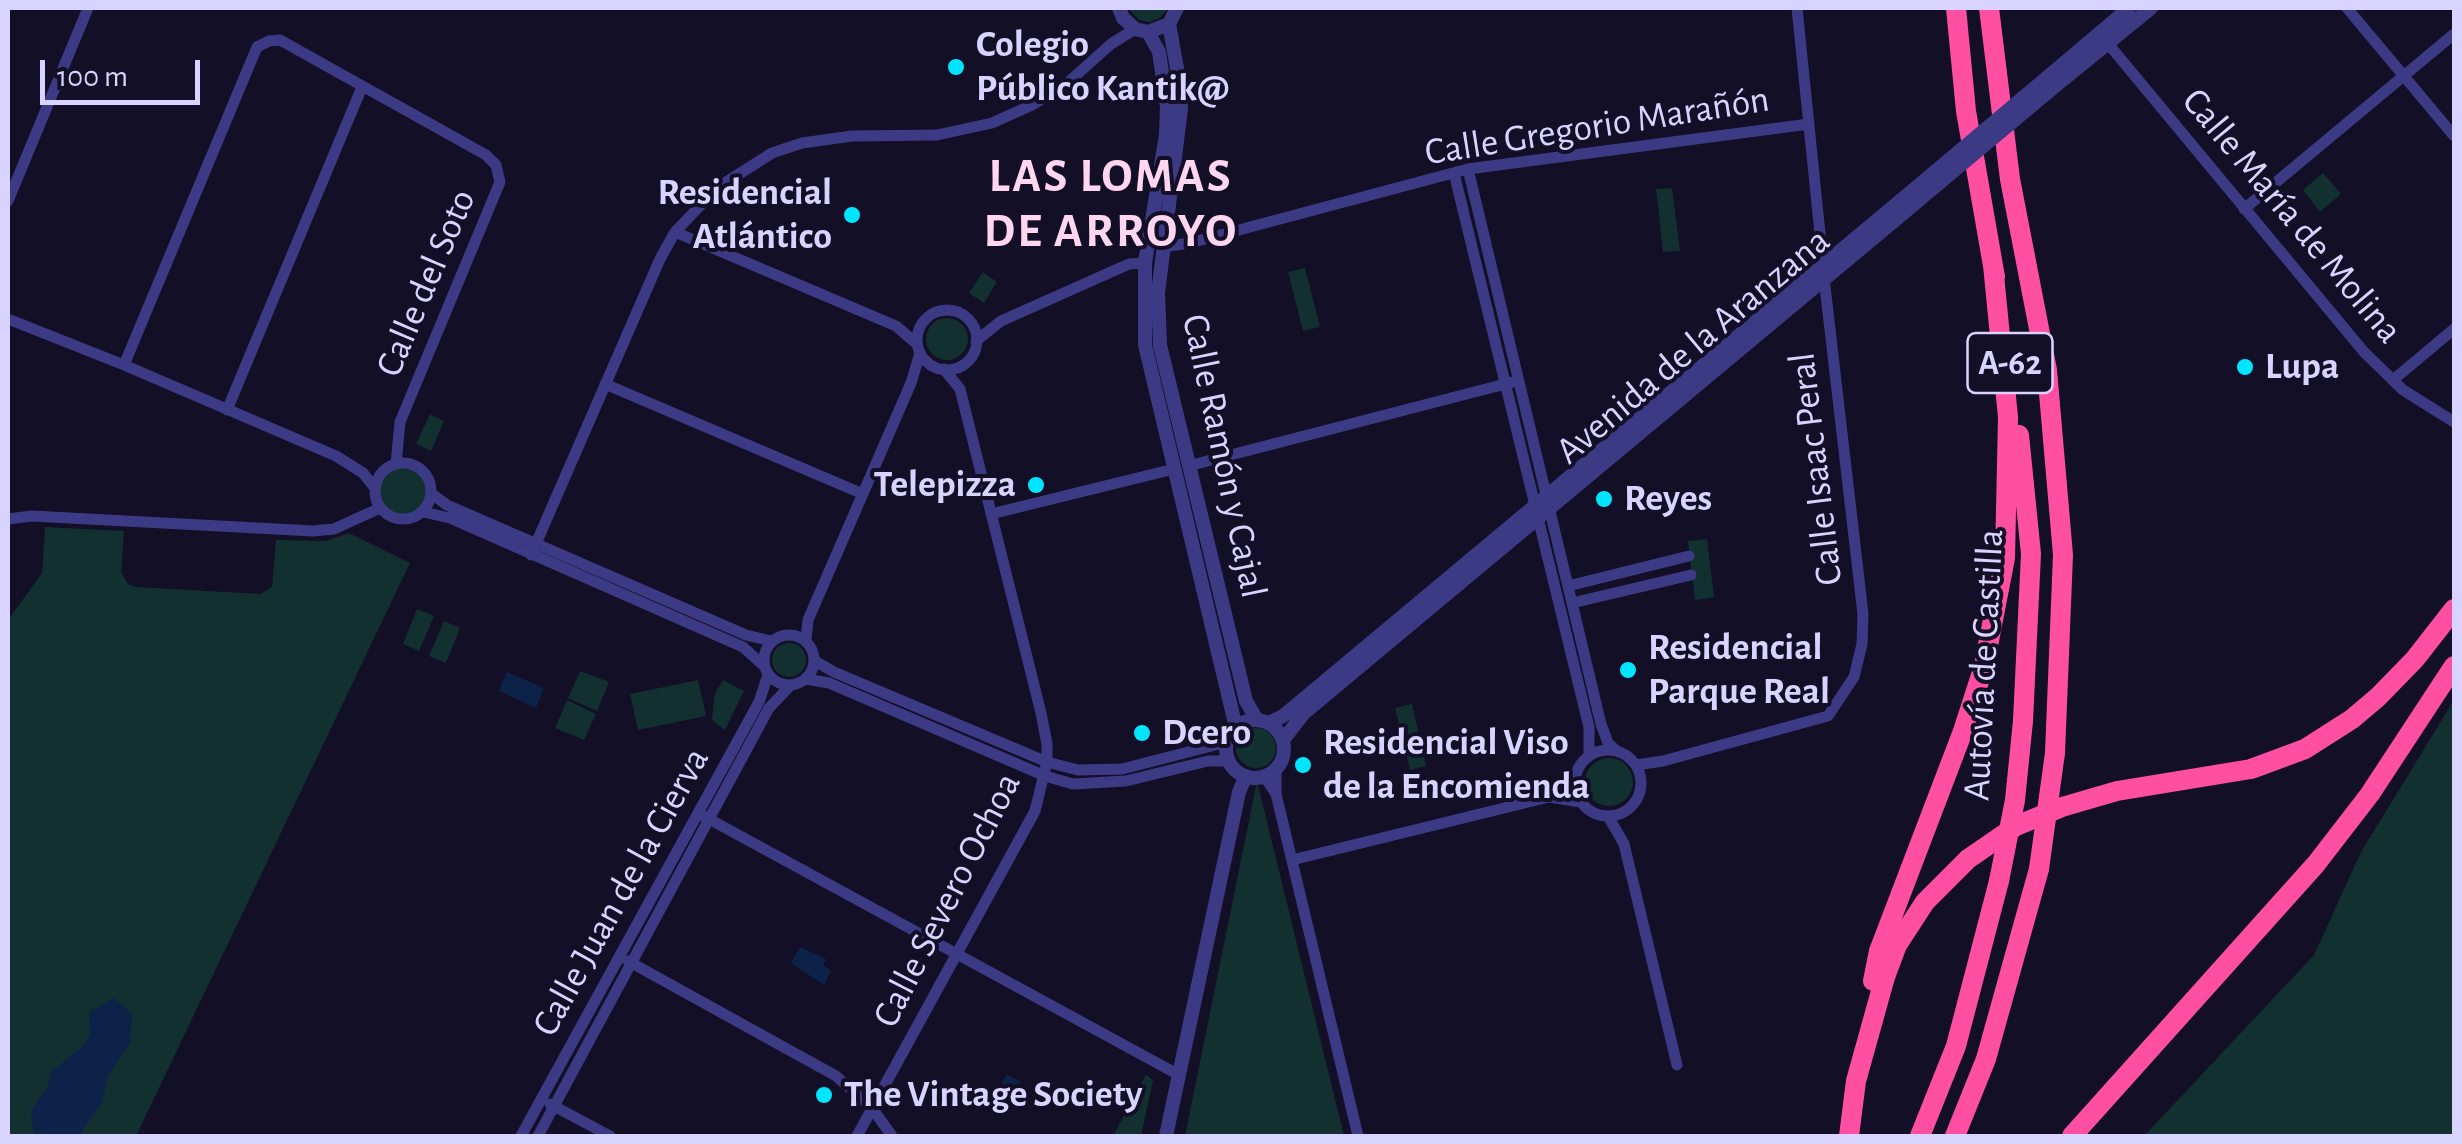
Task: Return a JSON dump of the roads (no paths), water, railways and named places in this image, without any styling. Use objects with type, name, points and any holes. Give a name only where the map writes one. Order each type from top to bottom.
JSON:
[{"type":"highway","name":"Autovía de Castilla","points":[[1920,1136],[1956,1046],[2000,881],[2015,800],[2023,722],[2031,554],[2016,406],[1969,130],[1956,8]]},
{"type":"highway","name":"Autovía de Castilla","points":[[1955,1136],[1986,1060],[2039,869],[2055,753],[2063,556],[2046,370],[2010,180],[1989,8]]},
{"type":"highway","points":[[2002,8],[2017,164],[2046,370]]},
{"type":"highway","points":[[1849,1136],[1860,1040],[1879,951],[1974,698],[2005,558],[2008,417],[1993,264]]},
{"type":"highway","points":[[1856,1081],[1884,977],[1897,945],[1925,902],[1983,846],[2031,819],[2078,802],[2117,791],[2251,769],[2305,749],[2378,697],[2415,660],[2454,609]]},
{"type":"highway","points":[[2072,1136],[2316,864],[2379,781],[2454,666]]},
{"type":"street","points":[[8,201],[88,8]]},
{"type":"street","points":[[533,549],[660,258],[676,232],[717,188],[772,154],[825,139],[938,135],[992,123],[1032,106],[1064,86],[1110,44],[1168,24],[1177,8]]},
{"type":"street","name":"Calle Isaac Peral","points":[[1663,761],[1828,716],[1859,662],[1864,614],[1796,8]]},
{"type":"street","name":"Avenida de la Aranzana","points":[[2103,38],[2129,8]]},
{"type":"street","name":"Avenida de la Aranzana","points":[[1263,722],[1283,716],[1542,506],[2103,38],[2150,8]]},
{"type":"street","points":[[2347,8],[2454,136]]},
{"type":"street","points":[[1110,44],[1121,13],[1142,31]]},
{"type":"street","name":"Calle Ramón y Cajal","points":[[1168,24],[1179,80],[1180,134],[1162,246],[1158,293],[1160,346],[1180,468],[1236,728]]},
{"type":"street","name":"Calle Ramón y Cajal","points":[[1142,31],[1159,52],[1167,107],[1145,263],[1146,345],[1246,700],[1263,722]]},
{"type":"street","points":[[2244,209],[2454,34]]},
{"type":"street","name":"Calle María de Molina","points":[[2103,38],[2364,352],[2394,380],[2454,422]]},
{"type":"street","name":"Calle del Soto","points":[[124,365],[257,47],[280,40],[486,155],[496,165],[500,182],[400,422],[401,463]]},
{"type":"street","points":[[227,410],[362,87]]},
{"type":"street","name":"Calle Gregorio Marañón","points":[[1162,246],[1190,243],[1468,169],[1809,124]]},
{"type":"street","points":[[1468,169],[1519,381],[1590,727],[1590,756]]},
{"type":"street","points":[[1454,173],[1505,384],[1568,586],[1601,724],[1608,742],[1636,765],[1640,782],[1639,796],[1627,810],[1608,816],[1588,810],[1580,802],[1549,797]]},
{"type":"street","points":[[676,232],[896,326],[931,365],[944,369],[965,363],[976,341],[1001,321],[1114,270],[1145,263]]},
{"type":"street","points":[[896,326],[923,322],[945,310],[968,319],[1001,321]]},
{"type":"street","points":[[968,319],[976,341]]},
{"type":"street","points":[[8,320],[336,456],[363,473],[374,488],[380,508],[400,520],[423,512],[432,494]]},
{"type":"street","points":[[923,322],[910,382],[808,620],[806,640],[815,661],[1073,784],[1101,784],[1208,761],[1270,772]]},
{"type":"street","points":[[2394,380],[2454,329]]},
{"type":"street","name":"Calle Severo Ochoa","points":[[960,389],[965,363]]},
{"type":"street","points":[[910,382],[931,365]]},
{"type":"street","name":"Calle Severo Ochoa","points":[[857,1136],[1035,811],[1046,769],[1048,744],[1041,713],[960,389],[944,369]]},
{"type":"street","points":[[991,514],[1519,381]]},
{"type":"street","points":[[604,384],[863,494]]},
{"type":"street","points":[[374,488],[380,476],[401,463],[425,472],[432,494],[447,505],[743,647],[782,684],[806,679],[829,682],[1046,769],[1122,769],[1228,742],[1236,728],[1263,722],[1283,740],[1284,755],[1270,772]]},
{"type":"street","points":[[363,473],[380,476]]},
{"type":"street","name":"Avenida de la Aranzana","points":[[1283,740],[1304,712],[1542,506]]},
{"type":"street","points":[[8,519],[32,516],[313,531],[334,529],[380,508]]},
{"type":"street","points":[[423,512],[533,549],[771,642]]},
{"type":"street","points":[[1568,586],[1688,556]]},
{"type":"street","points":[[1572,603],[1691,575]]},
{"type":"street","points":[[793,634],[808,620]]},
{"type":"street","points":[[766,670],[766,648],[771,642],[793,634],[806,640]]},
{"type":"street","points":[[806,679],[815,661]]},
{"type":"street","name":"Calle Juan de la Cierva","points":[[538,1136],[632,963],[704,816],[759,702],[766,670]]},
{"type":"street","name":"Calle Juan de la Cierva","points":[[521,1136],[620,956],[769,708],[791,685]]},
{"type":"street","points":[[1166,1136],[1239,792],[1238,769],[1228,742]]},
{"type":"street","points":[[1292,860],[1549,797],[1576,777],[1590,756],[1618,752]]},
{"type":"street","points":[[1636,765],[1663,761]]},
{"type":"street","points":[[1640,782],[1663,761]]},
{"type":"street","points":[[1270,772],[1358,1136]]},
{"type":"street","points":[[1576,777],[1580,802]]},
{"type":"street","points":[[1624,844],[1627,810]]},
{"type":"street","points":[[704,816],[1179,1075]]},
{"type":"street","points":[[1608,816],[1624,844],[1678,1065]]},
{"type":"street","points":[[620,956],[836,1076],[872,1108],[892,1136]]},
{"type":"street","points":[[541,1100],[610,1136]]},
{"type":"water","points":[[507,672],[544,688],[536,708],[499,691]]},
{"type":"water","points":[[800,947],[826,959],[823,965],[831,971],[824,985],[791,963]]},
{"type":"water","points":[[114,998],[132,1014],[130,1043],[108,1076],[102,1103],[79,1136],[34,1136],[31,1111],[47,1087],[52,1071],[84,1045],[90,1033],[89,1012]]},
{"type":"water","points":[[1007,1074],[1021,1082],[1002,1116],[988,1109]]},
{"type":"place","name":"Colegio Público Kantik@","points":[[956,67]]},
{"type":"place","name":"Residencial Atlántico","points":[[852,215]]},
{"type":"place","name":"Lupa","points":[[2245,367]]},
{"type":"place","name":"Telepizza","points":[[1036,485]]},
{"type":"place","name":"Reyes","points":[[1604,499]]},
{"type":"place","name":"Residencial Parque Real","points":[[1628,670]]},
{"type":"place","name":"Dcero","points":[[1142,733]]},
{"type":"place","name":"Residencial Viso de la Encomienda","points":[[1303,765]]},
{"type":"place","name":"The Vintage Society","points":[[824,1095]]},
{"type":"district","name":"LAS LOMAS DE ARROYO","points":[[1111,204]]}]
